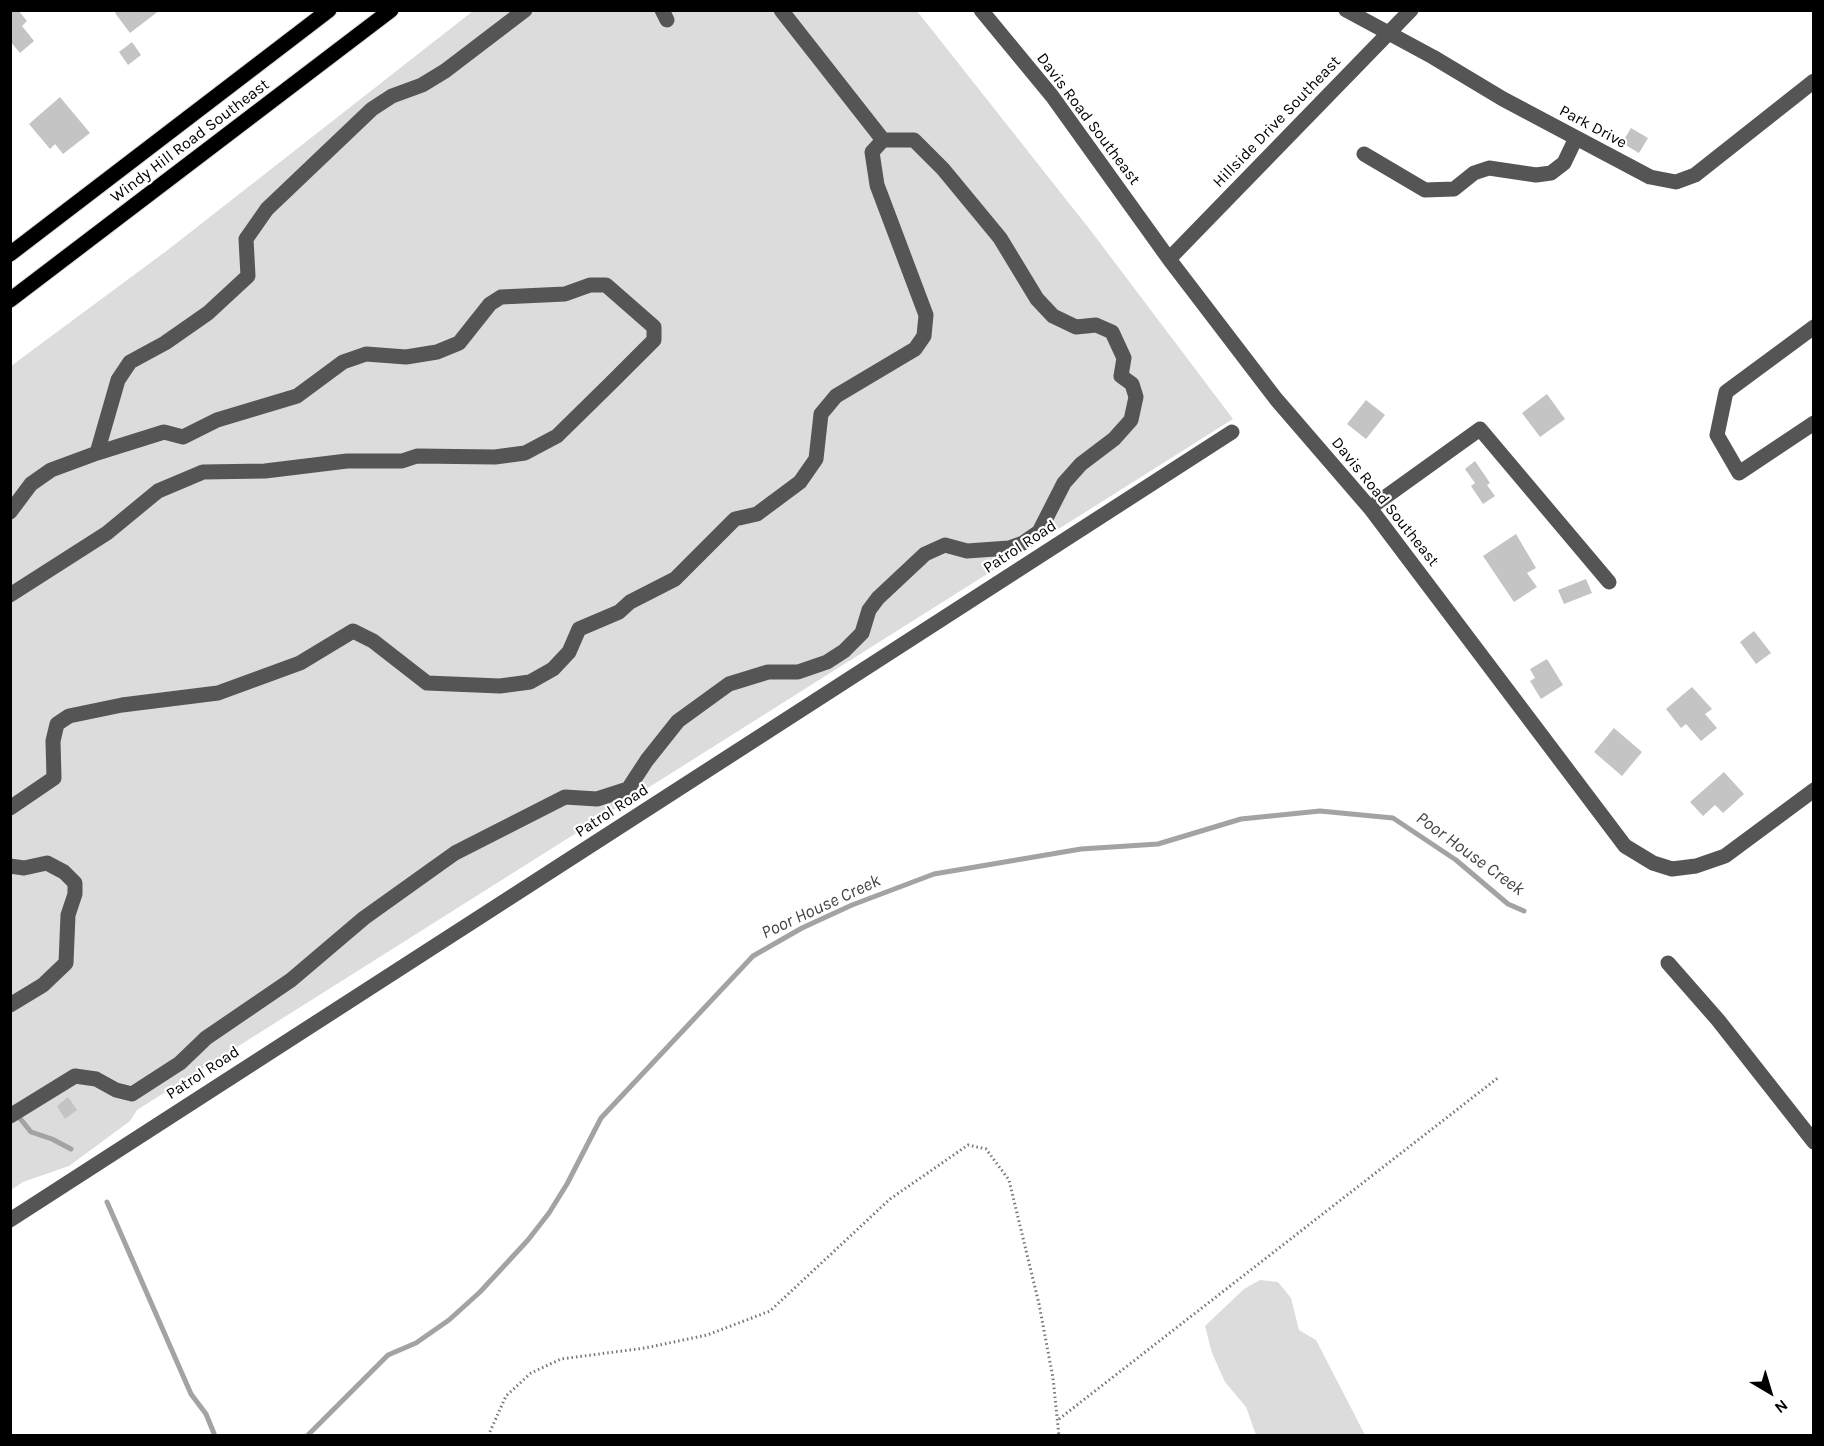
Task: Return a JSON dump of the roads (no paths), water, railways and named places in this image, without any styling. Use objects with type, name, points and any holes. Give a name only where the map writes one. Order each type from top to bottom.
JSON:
[{"type":"main road","name":"Windy Hill Road Southeast","points":[[10,254],[329,10]]},
{"type":"main road","name":"Windy Hill Road Southeast","points":[[10,300],[391,10]]},
{"type":"street","points":[[97,453],[118,380],[130,362],[165,343],[208,313],[248,276],[246,239],[267,209],[372,109],[392,96],[422,85],[525,10]]},
{"type":"street","points":[[781,10],[883,140]]},
{"type":"street","name":"Davis Road Southeast","points":[[981,10],[1052,96],[1169,259],[1276,399],[1370,508],[1625,846],[1653,863],[1672,869],[1696,866],[1725,856],[1814,790]]},
{"type":"street","name":"Park Drive","points":[[1346,10],[1650,177],[1676,182],[1695,175],[1814,81]]},
{"type":"street","name":"Hillside Drive Southeast","points":[[1169,259],[1411,10]]},
{"type":"street","points":[[1364,154],[1425,190],[1454,189],[1474,173],[1489,168],[1536,175],[1551,173],[1564,163],[1576,138]]},
{"type":"street","points":[[10,808],[54,778],[53,741],[57,724],[69,716],[122,705],[218,693],[300,663],[353,631],[373,641],[427,683],[500,686],[530,682],[553,669],[569,652],[579,629],[619,612],[630,602],[675,579],[707,550],[735,519],[757,514],[800,482],[816,459],[821,414],[836,396],[915,350],[924,336],[926,315],[877,185],[872,152],[883,140],[914,140],[943,169],[1000,238],[1015,265],[1053,316],[1076,327],[1096,325],[1112,332],[1124,358],[1121,376],[1132,384],[1136,397],[1131,420],[1114,439],[1081,464],[1064,483],[1039,532],[1023,543],[1009,548],[973,551],[945,545],[925,554],[879,598],[869,610],[862,633],[844,651],[827,662],[798,672],[768,672],[729,684],[678,721],[647,760],[628,789],[597,799],[565,797],[455,853],[364,918],[291,980],[206,1038],[180,1063],[132,1094],[116,1090],[96,1079],[75,1076],[10,1116]]},
{"type":"street","points":[[10,512],[31,484],[51,470],[164,432],[183,437],[217,420],[297,396],[343,362],[366,354],[406,357],[436,352],[459,343],[490,304],[501,297],[565,294],[590,285],[606,285],[654,327],[654,340],[597,397],[557,436],[525,453],[495,457],[417,456],[402,461],[347,460],[265,471],[203,472],[158,491],[107,533],[10,595]]},
{"type":"street","points":[[1814,327],[1726,392],[1717,435],[1739,473],[1814,423]]},
{"type":"street","points":[[1370,508],[1480,429],[1609,582]]},
{"type":"street","name":"Patrol Road","points":[[10,1220],[1232,432]]},
{"type":"street","points":[[10,866],[24,868],[47,863],[64,872],[75,883],[75,894],[68,915],[66,963],[43,985],[10,1005]]},
{"type":"street","points":[[1668,963],[1718,1020],[1814,1142]]},
{"type":"waterway","name":"Poor House Creek","points":[[307,1436],[388,1355],[416,1343],[449,1320],[480,1292],[528,1240],[549,1213],[567,1184],[601,1118],[753,956],[802,928],[852,905],[934,874],[1081,849],[1158,844],[1241,819],[1320,811],[1393,818],[1456,860],[1508,904],[1524,911]]},
{"type":"waterway","points":[[10,1106],[31,1132],[71,1149]]},
{"type":"waterway","points":[[107,1202],[191,1394],[206,1414],[215,1436]]}]
